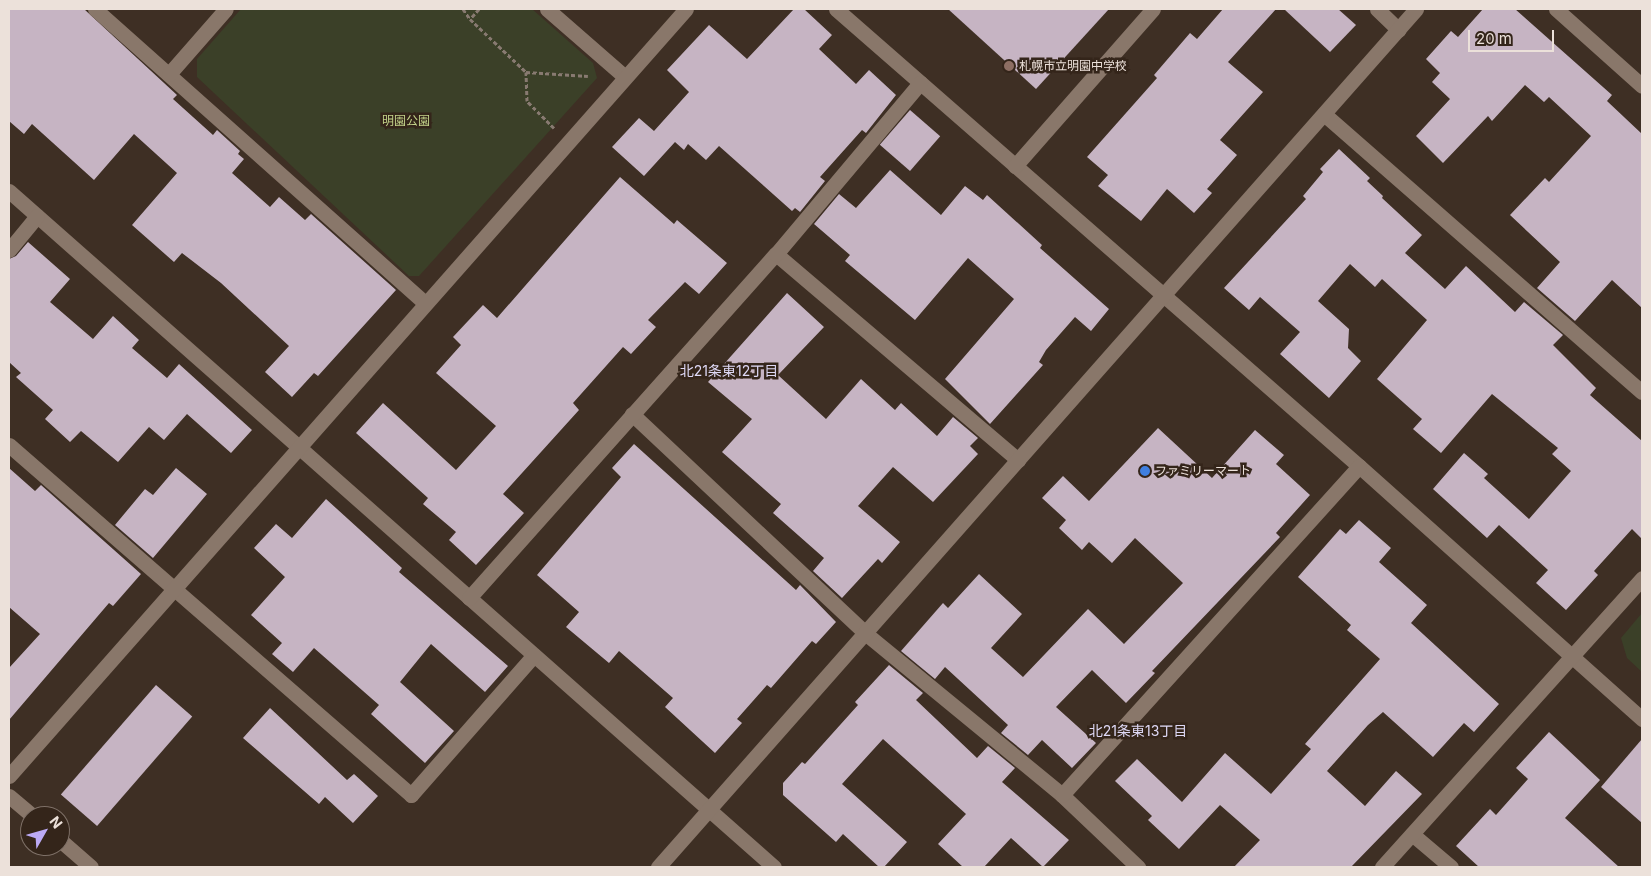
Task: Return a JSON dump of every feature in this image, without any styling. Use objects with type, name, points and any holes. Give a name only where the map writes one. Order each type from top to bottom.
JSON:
[{"type":"street","points":[[95,9],[425,303]]},
{"type":"street","points":[[168,74],[226,9]]},
{"type":"street","points":[[547,9],[625,77]]},
{"type":"street","points":[[9,776],[686,9]]},
{"type":"street","points":[[836,9],[1359,466],[1642,719]]},
{"type":"street","points":[[1015,166],[1153,9]]},
{"type":"street","points":[[1377,9],[1398,30]]},
{"type":"street","points":[[658,867],[1416,9]]},
{"type":"street","points":[[1556,9],[1642,86]]},
{"type":"street","points":[[469,598],[776,254],[920,83]]},
{"type":"street","points":[[1324,114],[1642,392]]},
{"type":"street","points":[[9,191],[774,867]]},
{"type":"street","points":[[9,250],[37,216]]},
{"type":"street","points":[[776,254],[1018,460]]},
{"type":"street","points":[[632,414],[865,633],[1062,795],[1138,867]]},
{"type":"street","points":[[9,444],[411,795],[534,655]]},
{"type":"street","points":[[1062,795],[1359,466]]},
{"type":"street","points":[[1382,867],[1573,657],[1642,578]]},
{"type":"street","points":[[9,796],[21,806]]},
{"type":"street","points":[[1412,834],[1451,867]]},
{"type":"street","points":[[70,849],[91,867]]},
{"type":"path","points":[[463,9],[470,19],[526,72],[592,76]]},
{"type":"path","points":[[470,19],[479,9]]},
{"type":"path","points":[[526,72],[527,101],[555,128]]},
{"type":"green space","name":"明園公園","points":[[241,9],[532,9],[593,63],[597,78],[419,276],[409,276],[197,77],[197,59]]},
{"type":"green space","points":[[1642,613],[1642,672],[1627,658],[1621,638]]},
{"type":"building","points":[[9,9],[84,9],[177,95],[173,99],[213,135],[217,130],[240,151],[238,154],[244,159],[232,173],[270,207],[279,197],[305,220],[311,214],[396,290],[318,376],[314,373],[292,397],[265,372],[289,346],[221,283],[182,253],[174,262],[132,225],[177,173],[134,134],[94,180],[32,124],[24,134],[9,121]]},
{"type":"building","points":[[794,9],[804,9],[832,35],[819,49],[856,84],[869,70],[896,95],[866,133],[862,130],[820,177],[825,181],[800,212],[795,208],[792,211],[719,146],[706,160],[688,144],[684,150],[675,142],[644,176],[612,147],[639,118],[654,131],[689,92],[667,70],[709,25],[747,59]]},
{"type":"building","points":[[948,9],[1109,9],[1036,89]]},
{"type":"building","points":[[1223,9],[1276,9],[1228,62],[1263,92],[1220,140],[1237,155],[1207,189],[1212,193],[1194,213],[1167,189],[1141,221],[1098,186],[1108,175],[1087,157],[1157,78],[1154,75],[1190,33],[1197,39]]},
{"type":"building","points":[[1284,9],[1338,9],[1356,25],[1330,52]]},
{"type":"building","points":[[1483,9],[1515,9],[1612,95],[1607,101],[1642,134],[1642,308],[1612,280],[1575,321],[1537,288],[1560,262],[1510,215],[1545,178],[1549,182],[1591,136],[1549,97],[1544,102],[1525,85],[1492,121],[1488,116],[1443,163],[1416,136],[1450,99],[1432,82],[1440,73],[1426,59],[1451,31],[1458,37]]},
{"type":"building","points":[[910,110],[940,136],[910,171],[880,145]]},
{"type":"building","points":[[1339,149],[1370,178],[1367,181],[1383,196],[1382,198],[1422,235],[1405,253],[1445,289],[1466,266],[1515,312],[1524,302],[1563,335],[1553,345],[1596,388],[1590,395],[1642,441],[1642,539],[1632,529],[1594,571],[1598,575],[1566,610],[1536,583],[1548,570],[1499,525],[1487,538],[1433,489],[1464,453],[1488,474],[1484,478],[1529,519],[1571,471],[1552,454],[1558,448],[1492,394],[1441,453],[1413,429],[1422,419],[1377,379],[1427,320],[1382,279],[1375,287],[1350,264],[1318,301],[1349,329],[1348,348],[1361,361],[1329,398],[1280,354],[1300,332],[1260,297],[1249,310],[1224,288],[1306,199],[1303,196],[1323,172],[1320,169]]},
{"type":"building","points":[[890,170],[941,215],[965,186],[983,200],[987,195],[1042,245],[1040,248],[1109,309],[1091,331],[1075,317],[1046,350],[1039,362],[1043,365],[990,424],[945,379],[1014,299],[968,258],[915,320],[845,261],[850,255],[814,224],[839,194],[856,208]]},
{"type":"building","points":[[620,177],[674,224],[677,220],[727,263],[699,294],[685,282],[648,320],[656,327],[631,354],[623,347],[573,403],[579,410],[503,494],[524,513],[476,565],[449,540],[456,532],[423,504],[428,498],[356,433],[383,403],[456,470],[496,426],[436,373],[461,345],[453,337],[483,305],[497,318]]},
{"type":"building","points":[[28,242],[70,279],[50,302],[93,339],[113,316],[139,340],[132,348],[167,378],[179,364],[252,430],[231,453],[187,414],[164,440],[149,427],[118,462],[81,431],[70,442],[45,419],[53,410],[16,377],[21,373],[9,362],[9,259],[16,256]]},
{"type":"building","points":[[787,293],[824,327],[778,375],[826,419],[861,379],[895,410],[901,403],[937,436],[953,417],[978,438],[970,446],[978,454],[933,502],[893,467],[858,506],[900,542],[882,563],[878,559],[842,598],[813,571],[824,558],[773,513],[781,504],[722,452],[752,419],[708,382]]},
{"type":"building","points":[[1158,428],[1212,478],[1255,430],[1284,455],[1276,464],[1310,495],[1276,533],[1280,537],[1152,671],[1155,673],[1126,703],[1092,670],[1056,707],[1096,743],[1072,768],[1042,740],[1028,755],[1001,733],[1008,725],[945,667],[935,679],[901,651],[943,603],[948,608],[979,574],[1022,614],[991,648],[1023,677],[1088,609],[1124,644],[1183,583],[1135,538],[1112,563],[1089,542],[1082,550],[1059,528],[1066,520],[1042,498],[1063,476],[1089,501]]},
{"type":"building","points":[[634,444],[796,590],[800,585],[836,622],[816,644],[812,641],[771,688],[767,685],[737,719],[742,723],[715,753],[665,707],[673,698],[619,651],[609,663],[566,627],[579,612],[537,575],[621,477],[612,468]]},
{"type":"building","points":[[9,468],[35,491],[41,485],[141,574],[113,606],[109,603],[9,720],[9,668],[40,634],[9,607]]},
{"type":"building","points":[[176,468],[207,494],[153,558],[115,525],[145,489],[153,495]]},
{"type":"building","points":[[326,499],[402,568],[399,572],[508,666],[485,692],[431,644],[400,682],[454,731],[425,763],[371,714],[379,705],[314,648],[293,672],[272,654],[282,643],[251,615],[285,577],[254,548],[276,524],[292,538]]},
{"type":"building","points":[[1359,520],[1391,548],[1379,562],[1427,605],[1411,623],[1499,704],[1474,732],[1464,723],[1433,757],[1383,712],[1368,725],[1327,771],[1365,806],[1396,771],[1422,794],[1351,867],[1234,867],[1260,840],[1220,805],[1179,849],[1148,820],[1152,816],[1115,781],[1137,759],[1182,802],[1225,753],[1271,794],[1311,749],[1305,744],[1380,659],[1347,630],[1351,625],[1298,577],[1340,529],[1346,534]]},
{"type":"building","points":[[889,665],[923,693],[916,700],[977,758],[988,746],[1015,768],[1002,782],[1069,840],[1043,867],[1011,838],[984,867],[963,867],[938,844],[966,814],[883,739],[842,784],[907,842],[884,867],[879,867],[843,834],[836,842],[783,795],[783,783],[802,762],[805,764],[858,705],[855,702]]},
{"type":"building","points":[[156,685],[192,716],[97,826],[61,794]]},
{"type":"building","points":[[270,708],[347,780],[354,774],[378,796],[353,823],[325,797],[319,804],[243,738]]},
{"type":"building","points":[[1549,732],[1600,780],[1565,818],[1619,867],[1479,867],[1456,846],[1490,809],[1496,815],[1528,779],[1516,768]]},
{"type":"building","points":[[1642,739],[1642,823],[1601,787]]},
{"type":"place","name":"札幌市立明園中学校","points":[[1009,66]]},
{"type":"place","name":"ファミリーマート","points":[[1145,471]]},
{"type":"district","name":"北21条東12丁目","points":[[729,371]]},
{"type":"district","name":"北21条東13丁目","points":[[1138,731]]}]
